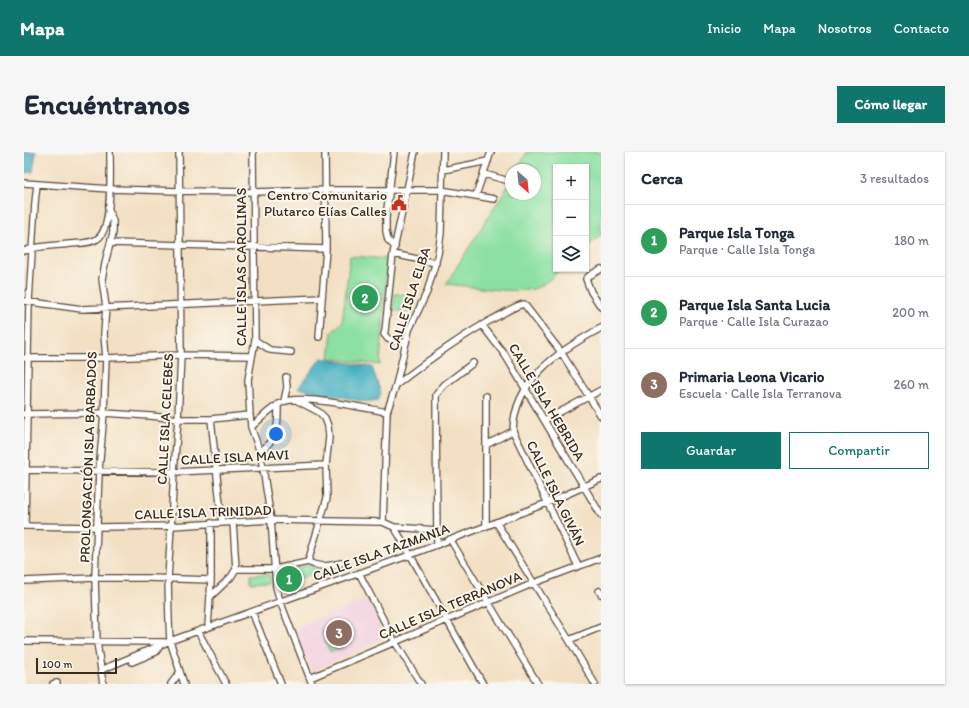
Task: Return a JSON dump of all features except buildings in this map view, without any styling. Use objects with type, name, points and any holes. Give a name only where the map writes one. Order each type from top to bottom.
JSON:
[{"type":"street","points":[[25,250],[88,242],[100,237],[105,228],[108,208],[110,189],[110,152]]},
{"type":"street","name":"CALLE ISLA CELEBES","points":[[180,152],[179,244],[181,355],[168,579],[170,641],[184,684]]},
{"type":"street","name":"CALLE ISLAS CAROLINAS","points":[[253,152],[255,340],[248,380],[250,415],[264,468],[271,520],[276,586],[280,601],[311,681]]},
{"type":"street","points":[[319,337],[326,249],[325,152]]},
{"type":"street","points":[[394,152],[386,231],[388,240],[394,247]]},
{"type":"street","points":[[406,343],[388,339],[384,334],[394,247],[408,190],[415,152]]},
{"type":"street","name":"CALLE ISLA ELBA","points":[[383,522],[387,412],[396,385],[409,330],[427,292],[436,263],[441,233],[443,152]]},
{"type":"street","points":[[476,195],[491,152]]},
{"type":"street","points":[[443,170],[488,161]]},
{"type":"street","points":[[484,174],[505,180]]},
{"type":"street","points":[[24,183],[110,189],[179,191],[253,192],[325,190],[441,190],[494,199]]},
{"type":"street","points":[[24,526],[27,301],[33,248],[35,203],[38,184]]},
{"type":"street","name":"PROLONGACIÓN ISLA BARBADOS","points":[[103,682],[97,642],[95,578],[96,528],[104,413],[106,358],[104,334],[106,307],[102,279],[111,243],[113,227],[108,208]]},
{"type":"street","points":[[111,243],[326,249]]},
{"type":"street","points":[[393,254],[436,263]]},
{"type":"street","points":[[601,269],[589,276],[586,279],[586,282],[601,308]]},
{"type":"street","points":[[27,301],[82,308],[322,298]]},
{"type":"street","points":[[396,385],[445,349],[482,325],[517,306],[524,304],[561,352],[601,416]]},
{"type":"street","name":"CALLE ISLA HEBRIDA","points":[[482,325],[505,355],[601,515]]},
{"type":"street","points":[[486,445],[512,431],[513,420],[520,399],[526,389],[549,361],[601,328]]},
{"type":"street","points":[[255,340],[270,350],[290,352]]},
{"type":"street","points":[[26,358],[106,358],[181,355],[252,356]]},
{"type":"street","points":[[437,544],[436,395],[444,385],[473,363]]},
{"type":"street","points":[[260,452],[271,443],[276,432],[281,403],[287,387],[286,377]]},
{"type":"street","points":[[545,420],[601,390]]},
{"type":"street","points":[[486,396],[486,525]]},
{"type":"street","points":[[296,400],[319,412],[325,418],[329,436],[326,465],[327,498],[308,562]]},
{"type":"street","points":[[252,427],[281,403],[296,400],[313,400],[387,412]]},
{"type":"street","points":[[25,414],[104,413],[178,419],[250,415]]},
{"type":"street","points":[[211,418],[222,523]]},
{"type":"street","name":"CALLE ISLA GIVÁN","points":[[512,431],[578,566]]},
{"type":"street","name":"CALLE ISLA MAVI","points":[[25,470],[174,472],[326,465]]},
{"type":"street","name":"CALLE ISLA TAZMANIA","points":[[101,670],[170,641],[547,503],[601,479]]},
{"type":"street","name":"CALLE ISLA TRINIDAD","points":[[24,526],[96,528],[172,526],[271,520],[383,522]]},
{"type":"street","points":[[210,596],[231,578],[236,569],[233,522]]},
{"type":"street","points":[[383,522],[394,527],[436,530]]},
{"type":"street","points":[[496,522],[595,684]]},
{"type":"street","points":[[208,627],[211,580],[211,523]]},
{"type":"street","points":[[394,527],[483,684]]},
{"type":"street","points":[[450,539],[538,684]]},
{"type":"street","name":"CALLE ISLA TERRANOVA","points":[[311,681],[446,620],[534,583],[601,558]]},
{"type":"street","points":[[236,569],[275,569],[308,562],[322,567],[341,563]]},
{"type":"street","points":[[359,573],[395,642],[421,684]]},
{"type":"street","points":[[24,581],[95,578],[211,580]]},
{"type":"street","points":[[252,612],[281,684]]},
{"type":"street","points":[[569,640],[601,627]]},
{"type":"street","points":[[198,631],[226,684]]},
{"type":"street","points":[[24,641],[170,641]]},
{"type":"street","points":[[103,682],[106,672],[156,652],[160,646]]},
{"type":"street","points":[[171,684],[180,672]]},
{"type":"shaded area","points":[[367,599],[385,637],[312,672],[294,629]]},
{"type":"green space","points":[[527,152],[601,152],[601,235],[589,245],[589,164],[553,164],[553,272],[557,272],[541,286],[524,290],[514,291],[446,284],[505,191],[505,200],[541,200],[541,164],[520,164]]},
{"type":"green space","points":[[350,256],[388,259],[380,365],[329,358],[332,332],[342,322]]},
{"type":"green space","points":[[395,294],[410,295],[407,312],[393,310]]},
{"type":"green space","points":[[309,564],[321,572],[280,584],[281,574]]},
{"type":"green space","points":[[269,574],[270,582],[251,583],[251,575]]},
{"type":"green space","points":[[335,625],[343,647],[330,652],[322,631]]},
{"type":"water","points":[[24,152],[36,152],[33,172],[24,173]]},
{"type":"water","points":[[321,358],[372,367],[381,393],[378,400],[366,402],[298,388]]},
{"type":"place","name":"Centro Comunitario Plutarco Elías Calles","points":[[399,203]]},
{"type":"place","name":"Parque Isla Santa Lucia","points":[[365,298]]},
{"type":"place","name":"Parque Isla Tonga","points":[[289,579]]},
{"type":"place","name":"Primaria Leona Vicario","points":[[339,633]]}]
